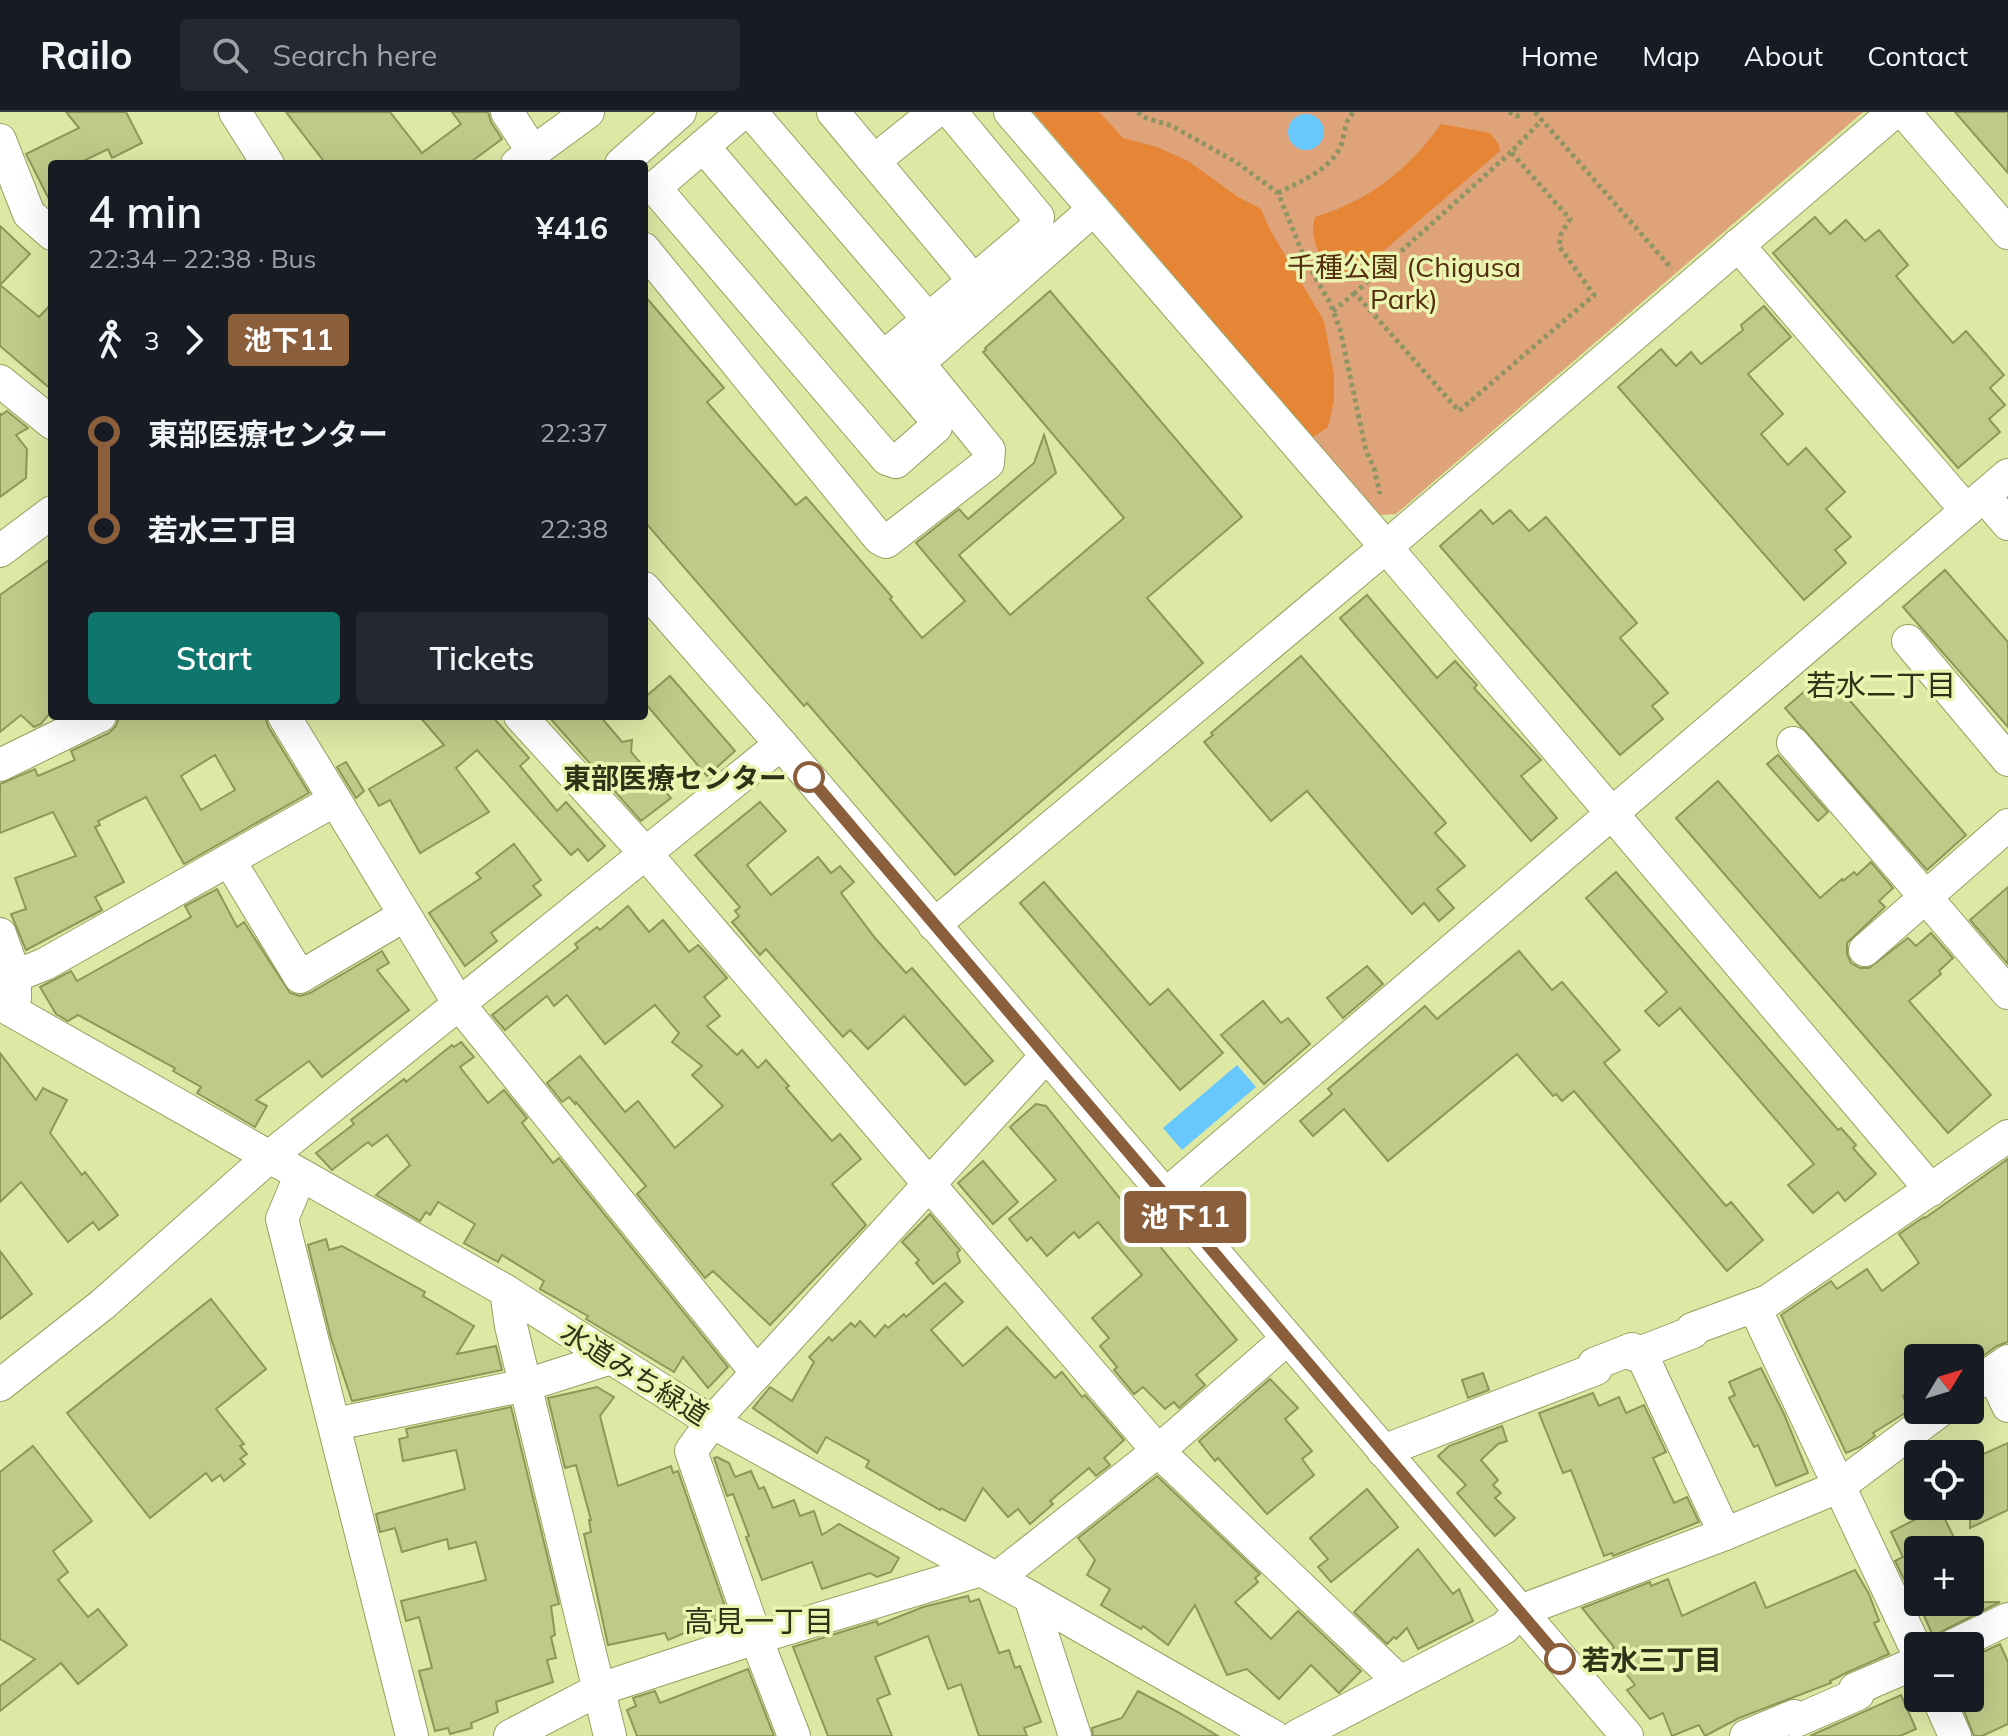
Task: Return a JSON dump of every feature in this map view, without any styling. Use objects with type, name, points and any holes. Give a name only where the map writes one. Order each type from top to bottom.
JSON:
[{"type":"street","points":[[235,112],[265,160]]},
{"type":"street","points":[[507,112],[525,158],[588,112]]},
{"type":"street","points":[[626,160],[680,112]]},
{"type":"street","points":[[751,112],[928,319]]},
{"type":"street","points":[[833,112],[974,281]]},
{"type":"street","points":[[874,161],[935,112]]},
{"type":"street","points":[[884,357],[1036,228],[1038,217],[951,112]]},
{"type":"street","points":[[1010,112],[1386,547],[1931,1190]]},
{"type":"street","points":[[934,925],[1386,547],[1894,112]]},
{"type":"street","points":[[1904,112],[2008,233]]},
{"type":"street","points":[[721,125],[884,357],[937,421],[936,427],[896,462],[887,459],[660,194],[659,184],[721,125]]},
{"type":"street","points":[[0,140],[29,214],[48,231]]},
{"type":"street","points":[[648,254],[879,538],[886,542],[988,463],[989,450],[924,370],[922,360],[1094,209]]},
{"type":"street","points":[[1738,245],[1986,494],[2008,524]]},
{"type":"street","points":[[0,381],[48,420]]},
{"type":"street","points":[[1157,1201],[1986,494]]},
{"type":"street","points":[[0,551],[48,515]]},
{"type":"street","points":[[648,593],[1046,1056],[1157,1201],[1287,1339],[1627,1736]]},
{"type":"street","points":[[1908,641],[2008,760]]},
{"type":"street","points":[[0,765],[92,720]]},
{"type":"street","points":[[286,720],[459,1004],[757,1373]]},
{"type":"street","points":[[524,720],[647,855],[1158,1451],[1400,1682]]},
{"type":"street","points":[[1793,743],[2008,993]]},
{"type":"street","points":[[0,1385],[102,1305],[268,1158],[781,744]]},
{"type":"street","points":[[10,998],[45,964],[335,800]]},
{"type":"street","points":[[1865,950],[2008,825]]},
{"type":"street","points":[[229,860],[300,977],[405,915]]},
{"type":"street","points":[[0,934],[10,998]]},
{"type":"street","name":"水道みち緑道","points":[[10,998],[268,1158],[506,1291],[712,1422],[989,1574],[1273,1736]]},
{"type":"street","points":[[794,1736],[756,1638],[691,1451],[712,1422],[1046,1056]]},
{"type":"street","points":[[1383,1451],[1596,1369],[1594,1364],[1619,1354],[1632,1349],[1634,1355],[1641,1353],[1693,1332],[1692,1329],[1768,1301],[2008,1136]]},
{"type":"street","points":[[300,1176],[282,1219],[412,1736]]},
{"type":"street","points":[[506,1291],[610,1736]]},
{"type":"street","points":[[1754,1306],[1908,1632]]},
{"type":"street","points":[[510,1736],[600,1689],[756,1638],[989,1574],[1158,1451],[1287,1339]]},
{"type":"street","points":[[1641,1353],[1725,1534]]},
{"type":"street","points":[[335,1424],[526,1385],[611,1358]]},
{"type":"street","points":[[1990,1374],[2008,1406]]},
{"type":"street","points":[[1297,1736],[1504,1628],[1520,1611],[1725,1534],[1838,1487],[1922,1424]]},
{"type":"street","points":[[1030,1597],[1075,1736]]},
{"type":"street","points":[[1981,1632],[2008,1619]]},
{"type":"street","points":[[1746,1736],[1794,1716],[1796,1721],[1858,1694],[1855,1689],[1904,1668]]},
{"type":"street","points":[[1944,1712],[1955,1736]]},
{"type":"path","points":[[1138,112],[1143,117],[1172,126],[1236,162],[1278,193],[1304,257],[1340,329],[1366,451],[1381,497]]},
{"type":"path","points":[[1278,193],[1322,169],[1339,151],[1348,117],[1354,112]]},
{"type":"path","points":[[1509,112],[1517,116],[1523,112]]},
{"type":"path","points":[[1535,112],[1689,287]]},
{"type":"path","points":[[1333,311],[1511,152],[1542,120]]},
{"type":"path","points":[[1355,293],[1459,411],[1594,295],[1559,246],[1561,234],[1570,219],[1511,152]]},
{"type":"green space","name":"千種公園 (Chigusa Park)","points":[[1033,112],[1863,112],[1396,514],[1380,515]]},
{"type":"shaded area","points":[[1033,112],[1099,112],[1123,138],[1157,147],[1188,161],[1238,197],[1261,209],[1324,321],[1334,374],[1334,400],[1328,427],[1313,437]]},
{"type":"shaded area","points":[[1441,124],[1490,133],[1500,151],[1353,277],[1339,278],[1327,265],[1315,243],[1315,217],[1353,202],[1386,181],[1415,155]]},
{"type":"water","points":[[1306,114],[1319,119],[1324,132],[1319,145],[1306,150],[1293,145],[1288,132],[1293,119]]},
{"type":"water","points":[[1237,1065],[1256,1087],[1182,1150],[1163,1128]]},
{"type":"building","points":[[66,112],[126,112],[142,143],[112,158],[108,149],[85,160],[48,160],[48,197],[26,154],[79,128]]},
{"type":"building","points":[[286,112],[390,112],[422,153],[461,124],[452,112],[488,112],[502,139],[473,160],[323,160]]},
{"type":"building","points":[[1955,112],[2008,112],[2008,173]]},
{"type":"building","points":[[1815,217],[1830,234],[1846,220],[1865,241],[1879,230],[1908,265],[1896,276],[1927,313],[1953,343],[1966,331],[2004,375],[1990,388],[2005,405],[1989,419],[2000,432],[1958,468],[1773,253]]},
{"type":"building","points":[[0,226],[30,254],[0,285]]},
{"type":"building","points":[[0,285],[39,317],[48,307],[48,387],[0,346]]},
{"type":"building","points":[[1050,291],[1242,517],[1147,598],[1203,663],[955,875],[648,526],[648,300],[724,388],[707,402],[796,505],[806,497],[892,597],[890,599],[922,638],[965,601],[916,543],[959,509],[968,519],[1034,463],[1044,435],[1056,473],[959,555],[1010,615],[1124,518],[983,352]]},
{"type":"building","points":[[1764,306],[1791,337],[1748,374],[1783,414],[1761,434],[1788,465],[1806,448],[1845,492],[1826,509],[1851,537],[1835,550],[1846,563],[1804,600],[1618,387],[1661,349],[1676,366],[1691,352],[1701,364],[1743,330],[1741,325]]},
{"type":"building","points":[[7,411],[28,428],[16,435],[27,449],[26,478],[0,497],[0,413]]},
{"type":"building","points":[[1481,510],[1493,524],[1510,510],[1529,531],[1546,517],[1637,623],[1620,638],[1668,693],[1652,706],[1663,719],[1620,755],[1440,546]]},
{"type":"building","points":[[48,561],[48,716],[34,727],[21,715],[0,732],[0,595]]},
{"type":"building","points":[[1945,570],[2008,642],[2008,727],[1903,607]]},
{"type":"building","points":[[1367,595],[1437,678],[1455,661],[1477,685],[1474,688],[1541,760],[1521,776],[1557,818],[1531,841],[1340,618]]},
{"type":"building","points":[[1301,656],[1446,823],[1435,833],[1465,866],[1437,889],[1454,908],[1439,921],[1424,903],[1412,914],[1307,791],[1271,821],[1204,742]]},
{"type":"building","points":[[1826,673],[1966,835],[1927,870],[1785,708]]},
{"type":"building","points":[[670,676],[735,751],[707,776],[648,707],[648,695]]},
{"type":"building","points":[[118,720],[266,720],[309,793],[184,864],[146,797],[98,821],[100,825],[95,827],[124,882],[95,897],[102,910],[26,950],[11,914],[26,909],[15,878],[76,856],[53,812],[0,833],[0,784],[35,769],[38,776],[75,760],[71,751],[109,733]],"holes":[[[215,755],[235,790],[201,810],[181,776]]]},
{"type":"building","points":[[422,720],[496,720],[529,758],[520,766],[557,811],[566,802],[605,846],[588,861],[578,849],[571,855],[477,750],[456,768],[489,812],[420,853],[390,800],[379,806],[369,789],[444,745]]},
{"type":"building","points":[[552,720],[603,720],[622,742],[632,740],[631,752],[671,798],[641,821]]},
{"type":"building","points":[[1778,755],[1828,812],[1818,821],[1767,764]]},
{"type":"building","points":[[346,762],[364,791],[356,798],[337,767]]},
{"type":"building","points":[[1718,781],[1820,898],[1842,879],[1854,872],[1857,875],[1871,862],[1893,888],[1879,901],[1885,907],[1847,943],[1851,963],[1860,968],[1869,968],[1908,938],[1916,946],[1931,933],[1953,958],[1939,971],[1941,974],[1909,1001],[1991,1095],[1948,1133],[1676,818]]},
{"type":"building","points":[[760,802],[786,831],[747,865],[771,895],[818,857],[831,873],[840,866],[854,882],[841,893],[875,938],[906,973],[912,968],[993,1061],[965,1085],[904,1016],[868,1049],[850,1030],[843,1037],[766,949],[760,955],[732,922],[739,916],[735,911],[740,907],[695,855]]},
{"type":"building","points":[[514,844],[541,880],[533,886],[541,895],[491,933],[497,941],[465,966],[429,913],[481,878],[476,873]]},
{"type":"building","points":[[1616,872],[1838,1130],[1841,1128],[1856,1145],[1853,1148],[1876,1174],[1845,1201],[1838,1192],[1813,1213],[1788,1185],[1814,1164],[1680,1008],[1659,1026],[1645,1011],[1667,992],[1586,898]]},
{"type":"building","points":[[1044,882],[1150,1005],[1168,989],[1223,1053],[1180,1090],[1020,903]]},
{"type":"building","points":[[2008,887],[2008,964],[1970,920]]},
{"type":"building","points":[[217,889],[237,927],[244,922],[290,993],[300,996],[310,993],[382,951],[389,963],[377,970],[409,1010],[322,1077],[309,1061],[256,1100],[267,1106],[255,1127],[197,1093],[201,1087],[173,1071],[175,1068],[78,1015],[68,1021],[56,1014],[40,987],[71,971],[77,981],[191,917],[185,906]]},
{"type":"building","points":[[628,906],[649,932],[663,920],[689,952],[698,945],[703,950],[727,978],[704,997],[720,1016],[707,1026],[737,1055],[742,1050],[758,1068],[766,1060],[832,1141],[840,1134],[861,1159],[832,1184],[866,1225],[770,1325],[713,1271],[705,1278],[637,1194],[646,1186],[576,1102],[569,1097],[562,1102],[547,1083],[580,1056],[625,1112],[638,1101],[675,1148],[723,1106],[692,1075],[702,1066],[672,1042],[679,1033],[655,1005],[605,1044],[567,995],[554,1006],[547,996],[505,1030],[492,1015],[578,948],[575,944],[597,927],[600,930]]},
{"type":"building","points":[[1519,951],[1552,990],[1562,982],[1620,1050],[1604,1063],[1726,1206],[1731,1202],[1763,1240],[1727,1271],[1574,1091],[1562,1101],[1556,1094],[1553,1096],[1517,1054],[1388,1161],[1344,1109],[1313,1136],[1300,1121],[1332,1094],[1328,1089],[1425,1006],[1437,1019]]},
{"type":"building","points":[[1367,966],[1383,984],[1343,1018],[1327,998]]},
{"type":"building","points":[[1263,1001],[1281,1023],[1288,1018],[1310,1044],[1264,1084],[1221,1035]]},
{"type":"building","points":[[461,1042],[474,1057],[460,1067],[488,1103],[504,1090],[527,1118],[522,1123],[553,1163],[559,1158],[728,1367],[708,1388],[683,1357],[674,1372],[540,1289],[544,1281],[502,1255],[498,1262],[464,1243],[475,1224],[438,1202],[430,1215],[426,1212],[420,1221],[376,1195],[410,1165],[387,1135],[372,1146],[368,1142],[332,1170],[316,1153],[354,1124],[351,1120],[404,1079],[406,1082],[452,1045],[454,1047]]},
{"type":"building","points":[[0,1053],[36,1100],[43,1088],[67,1100],[50,1133],[118,1215],[99,1230],[93,1222],[68,1242],[21,1182],[0,1202]]},
{"type":"building","points":[[1036,1104],[1046,1106],[1130,1211],[1134,1221],[1144,1227],[1237,1340],[1196,1375],[1205,1385],[1179,1408],[1174,1402],[1165,1409],[1143,1387],[1134,1394],[1114,1370],[1117,1367],[1100,1346],[1109,1338],[1092,1318],[1142,1275],[1098,1222],[1079,1238],[1074,1232],[1047,1256],[1031,1237],[1027,1241],[1009,1219],[1056,1180],[1010,1127]]},
{"type":"building","points":[[2008,1159],[2008,1342],[1984,1355],[1984,1344],[1904,1344],[1904,1414],[1873,1433],[1875,1436],[1860,1447],[1846,1453],[1781,1315],[1831,1281],[1837,1289],[1867,1269],[1882,1291],[1919,1263],[1899,1234]]},
{"type":"building","points":[[983,1161],[1018,1202],[993,1224],[958,1183]]},
{"type":"building","points":[[930,1214],[960,1250],[957,1253],[960,1262],[933,1284],[916,1263],[919,1260],[902,1242]]},
{"type":"building","points":[[326,1239],[329,1250],[342,1246],[425,1292],[423,1296],[474,1326],[457,1354],[496,1346],[502,1370],[352,1401],[331,1338],[308,1245]]},
{"type":"building","points":[[0,1251],[32,1294],[0,1319]]},
{"type":"building","points":[[945,1283],[963,1302],[931,1330],[963,1366],[1007,1327],[1055,1378],[1062,1372],[1124,1440],[1104,1458],[1110,1465],[1096,1476],[1089,1468],[1050,1501],[1053,1504],[1030,1524],[1018,1509],[1008,1517],[983,1488],[965,1521],[866,1467],[869,1461],[826,1437],[817,1453],[753,1408],[770,1387],[792,1401],[814,1362],[809,1357],[829,1337],[832,1341],[851,1323],[855,1327],[860,1321],[875,1337],[885,1325],[888,1328],[904,1314],[906,1317]]},
{"type":"building","points":[[211,1299],[266,1369],[216,1409],[244,1444],[240,1446],[247,1454],[240,1459],[245,1464],[224,1481],[220,1475],[212,1481],[206,1473],[150,1518],[67,1413]]},
{"type":"building","points":[[1761,1368],[1808,1473],[1776,1486],[1758,1445],[1754,1447],[1729,1398],[1735,1395],[1729,1382]]},
{"type":"building","points":[[1483,1373],[1489,1390],[1468,1398],[1462,1380]]},
{"type":"building","points":[[1270,1379],[1298,1408],[1285,1419],[1312,1451],[1302,1459],[1314,1475],[1267,1514],[1199,1441]]},
{"type":"building","points":[[597,1387],[614,1397],[600,1416],[618,1486],[671,1466],[673,1473],[678,1471],[728,1615],[668,1640],[665,1633],[608,1645],[584,1534],[591,1532],[591,1520],[576,1465],[565,1468],[548,1398]]},
{"type":"building","points":[[1593,1393],[1599,1406],[1619,1397],[1626,1413],[1644,1405],[1666,1452],[1653,1458],[1674,1503],[1687,1497],[1699,1522],[1613,1556],[1612,1553],[1604,1556],[1571,1470],[1563,1473],[1539,1413]]},
{"type":"building","points":[[511,1407],[559,1604],[551,1606],[555,1635],[551,1637],[556,1658],[547,1660],[553,1682],[496,1702],[498,1712],[471,1723],[472,1728],[450,1734],[448,1728],[435,1731],[419,1671],[432,1668],[419,1617],[406,1621],[401,1601],[486,1580],[476,1542],[449,1549],[447,1539],[402,1552],[395,1528],[380,1532],[376,1514],[465,1489],[456,1450],[403,1461],[399,1439],[408,1437],[406,1429]]},
{"type":"building","points":[[1502,1426],[1507,1441],[1498,1444],[1481,1460],[1498,1480],[1493,1485],[1501,1493],[1495,1498],[1515,1518],[1495,1536],[1457,1493],[1466,1485],[1438,1456],[1449,1446]]},
{"type":"building","points":[[2008,1443],[2008,1510],[1970,1528],[1970,1520],[1984,1520],[1984,1454]]},
{"type":"building","points":[[33,1446],[92,1521],[53,1551],[68,1572],[58,1580],[88,1617],[98,1609],[127,1645],[78,1684],[61,1663],[0,1711],[0,1686],[35,1659],[0,1639],[0,1472]]},
{"type":"building","points":[[714,1458],[729,1463],[735,1477],[751,1471],[759,1489],[764,1487],[773,1508],[794,1500],[800,1516],[814,1511],[822,1535],[839,1524],[899,1558],[891,1572],[877,1577],[870,1573],[822,1589],[812,1562],[762,1580],[733,1494],[727,1496]]},
{"type":"building","points":[[1157,1476],[1260,1574],[1255,1578],[1258,1582],[1235,1602],[1271,1639],[1298,1611],[1361,1671],[1339,1693],[1311,1665],[1279,1699],[1247,1669],[1227,1675],[1195,1605],[1168,1645],[1143,1626],[1141,1629],[1101,1605],[1110,1589],[1087,1575],[1095,1560],[1078,1538]]},
{"type":"building","points":[[1367,1489],[1398,1527],[1331,1582],[1318,1567],[1328,1559],[1310,1538]]},
{"type":"building","points":[[1914,1520],[1945,1520],[1953,1536],[1904,1536],[1904,1579],[1895,1561],[1903,1557],[1891,1532]]},
{"type":"building","points":[[1418,1549],[1453,1594],[1459,1589],[1473,1621],[1418,1649],[1407,1628],[1387,1644],[1354,1612]]},
{"type":"building","points":[[1855,1570],[1869,1594],[1879,1621],[1874,1623],[1889,1654],[1831,1683],[1739,1718],[1705,1736],[1699,1725],[1672,1736],[1663,1713],[1650,1719],[1627,1690],[1635,1685],[1609,1652],[1614,1647],[1582,1608],[1650,1582],[1651,1586],[1668,1579],[1682,1616],[1755,1582],[1766,1608]]},
{"type":"building","points":[[968,1596],[970,1602],[979,1599],[999,1653],[1009,1650],[1015,1668],[1020,1666],[1041,1722],[1024,1728],[1027,1736],[979,1736],[961,1684],[948,1689],[928,1636],[875,1657],[890,1694],[877,1699],[892,1736],[828,1736],[793,1647],[877,1621],[878,1625],[923,1607]]},
{"type":"building","points":[[1984,1602],[2000,1602],[1984,1610]]},
{"type":"building","points":[[1924,1616],[1972,1616],[1941,1632],[1931,1632]]},
{"type":"building","points":[[2000,1644],[2008,1662],[2008,1724],[1982,1736],[1974,1736],[1965,1712],[1984,1712],[1984,1651]]},
{"type":"building","points":[[748,1669],[774,1736],[637,1736],[627,1710],[636,1706],[633,1698],[655,1691],[660,1703]]},
{"type":"building","points":[[1138,1691],[1218,1736],[1093,1736],[1092,1728],[1122,1718]]},
{"type":"building","points":[[1901,1695],[1904,1712],[1908,1712],[1916,1729],[1900,1736],[1810,1736]]},
{"type":"bus line","name":"池下11","points":[[809,777],[1560,1659]]},
{"type":"place","name":"東部医療センター","points":[[809,777]]},
{"type":"place","name":"若水三丁目","points":[[1560,1659]]},
{"type":"district","name":"若水二丁目","points":[[1881,685]]},
{"type":"district","name":"高見一丁目","points":[[759,1621]]}]
